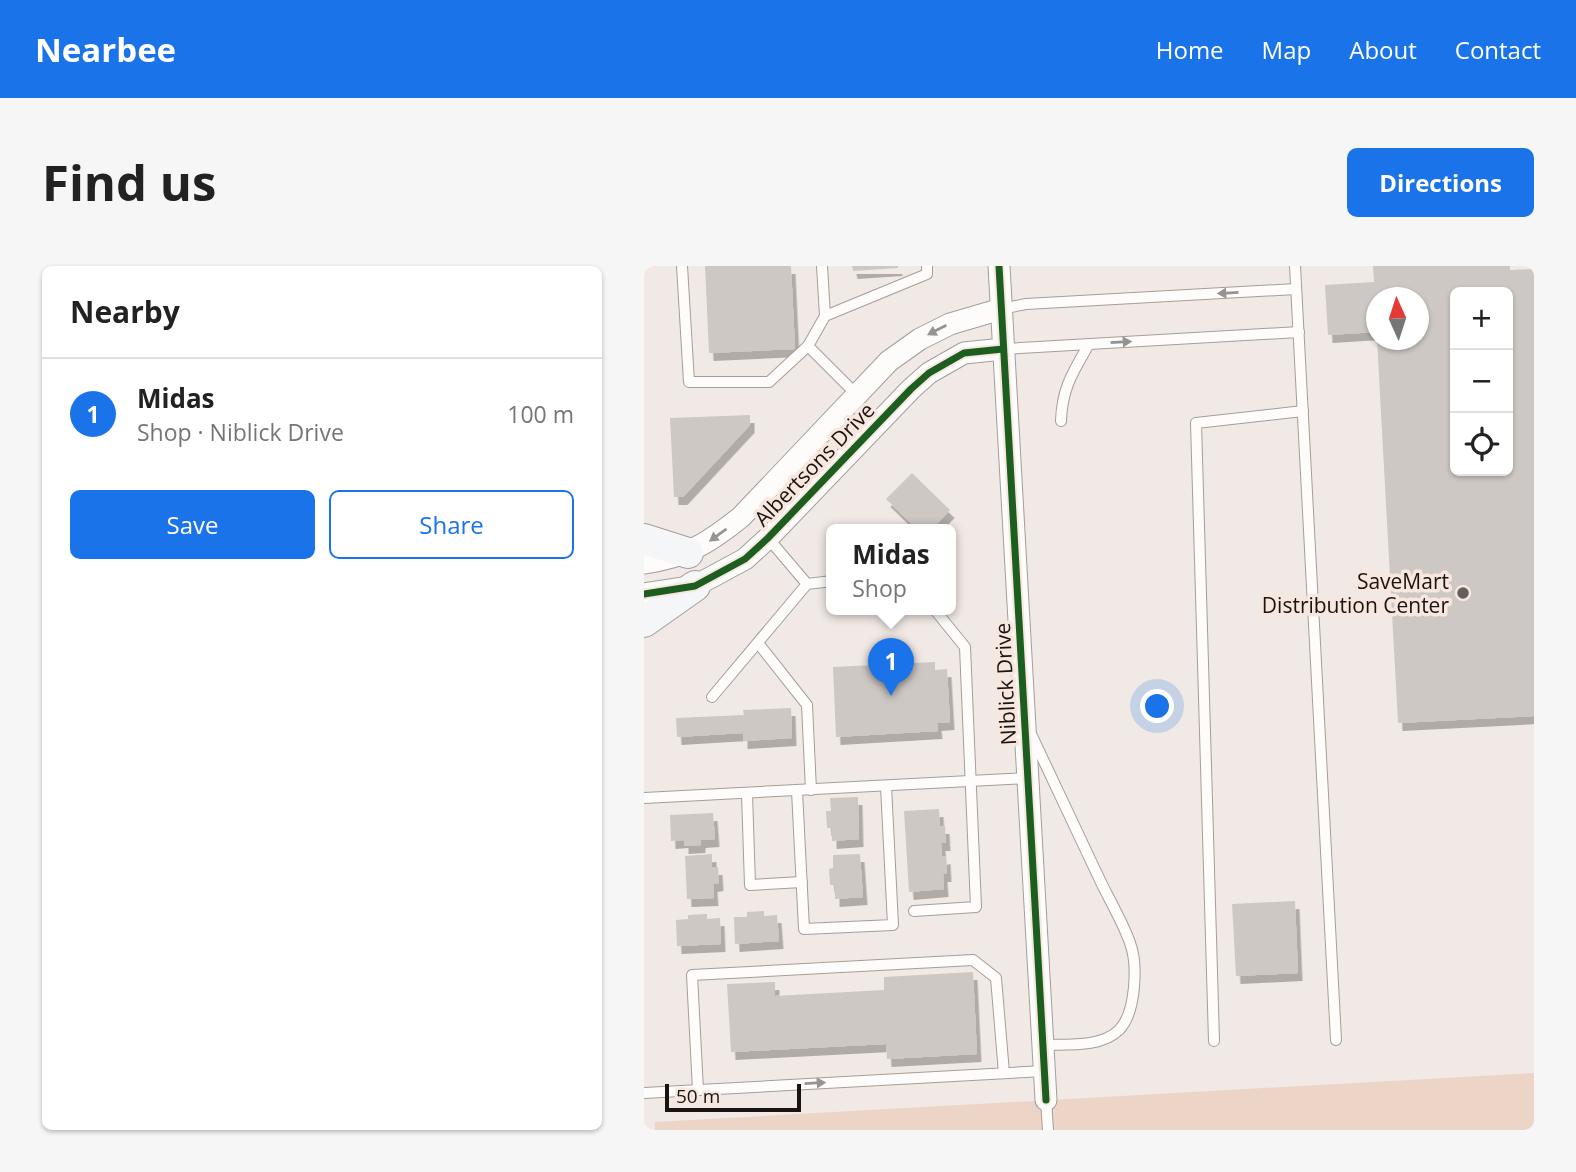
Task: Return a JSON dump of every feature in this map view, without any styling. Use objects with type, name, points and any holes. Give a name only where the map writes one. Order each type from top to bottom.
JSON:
[{"type":"main road","points":[[644,539],[688,553]]},
{"type":"main road","points":[[644,622],[695,586]]},
{"type":"street","name":"Niblick Drive","points":[[999,266],[1046,1100]]},
{"type":"street","name":"Albertsons Drive","points":[[644,562],[660,561],[688,553],[715,538],[741,517],[889,360],[920,339],[950,324],[1001,309]]},
{"type":"street","name":"Albertsons Drive","points":[[644,594],[695,586],[745,559],[929,373],[964,353],[1003,348]]},
{"type":"lane","points":[[682,266],[689,382],[769,382],[808,346],[825,316],[822,266]]},
{"type":"lane","points":[[825,316],[927,274],[927,266]]},
{"type":"lane","points":[[1295,266],[1336,1040]]},
{"type":"lane","points":[[1001,309],[1026,304],[1296,289]]},
{"type":"lane","points":[[1003,348],[1298,331]]},
{"type":"lane","points":[[1061,421],[1061,401],[1065,387],[1089,344]]},
{"type":"lane","points":[[808,346],[856,394]]},
{"type":"lane","points":[[1214,1041],[1196,422],[1303,411]]},
{"type":"lane","points":[[768,538],[807,584]]},
{"type":"lane","points":[[712,697],[807,584],[826,582]]},
{"type":"lane","points":[[914,911],[976,907],[965,647],[939,615]]},
{"type":"lane","points":[[758,643],[807,705],[811,790]]},
{"type":"lane","points":[[1025,722],[1131,945],[1134,990],[1127,1019],[1118,1031],[1105,1039],[1089,1043],[1043,1045]]},
{"type":"lane","points":[[644,798],[1028,778]]},
{"type":"lane","points":[[797,791],[804,929],[893,925],[886,786]]},
{"type":"lane","points":[[747,794],[750,884],[802,882]]},
{"type":"lane","points":[[698,1090],[692,975],[973,960],[996,978],[1004,1073]]},
{"type":"lane","points":[[644,1093],[1044,1071]]},
{"type":"lane","points":[[1046,1100],[1048,1130]]},
{"type":"shaded area","points":[[1534,1073],[1534,1130],[655,1130],[655,1122]]},
{"type":"building","points":[[705,266],[791,266],[795,349],[709,353]]},
{"type":"building","points":[[852,266],[898,266],[898,268],[853,271]]},
{"type":"building","name":"SaveMart Distribution Center","points":[[1373,266],[1510,266],[1510,270],[1534,269],[1534,716],[1398,723],[1378,350],[1429,350],[1429,287],[1366,287],[1366,333],[1328,335],[1325,285],[1374,282]]},
{"type":"building","points":[[750,415],[750,425],[683,497],[674,497],[670,418]]},
{"type":"building","points":[[912,473],[950,510],[937,524],[912,524],[886,499]]},
{"type":"building","points":[[935,662],[935,670],[947,669],[950,722],[937,723],[938,731],[836,737],[833,667]]},
{"type":"building","points":[[791,708],[792,738],[743,741],[743,733],[677,737],[676,718],[744,715],[743,710]]},
{"type":"building","points":[[858,797],[859,839],[832,841],[832,828],[827,828],[826,811],[831,811],[830,798]]},
{"type":"building","points":[[939,809],[940,826],[945,826],[946,843],[941,843],[942,857],[946,856],[944,889],[909,892],[904,811]]},
{"type":"building","points":[[713,813],[715,839],[701,840],[701,845],[684,846],[684,840],[671,841],[670,815]]},
{"type":"building","points":[[712,854],[712,867],[718,867],[719,883],[713,884],[714,898],[687,899],[685,856]]},
{"type":"building","points":[[860,854],[863,897],[835,899],[835,885],[830,885],[829,869],[833,868],[833,855]]},
{"type":"building","points":[[1295,901],[1298,973],[1236,976],[1232,904]]},
{"type":"building","points":[[764,911],[764,916],[777,915],[779,941],[735,944],[734,917],[747,917],[747,912]]},
{"type":"building","points":[[707,914],[707,919],[720,918],[721,944],[677,946],[676,920],[688,919],[688,915]]},
{"type":"building","points":[[973,972],[977,1054],[887,1059],[886,1044],[731,1052],[727,984],[775,982],[775,996],[884,990],[884,977]]},
{"type":"cycle path","points":[[999,266],[1046,1100]]},
{"type":"cycle path","points":[[644,594],[695,586],[745,559],[929,373],[964,353],[1003,349]]},
{"type":"place","name":"SaveMart Distribution Center","points":[[1463,593]]},
{"type":"place","name":"Midas","points":[[891,696]]}]
